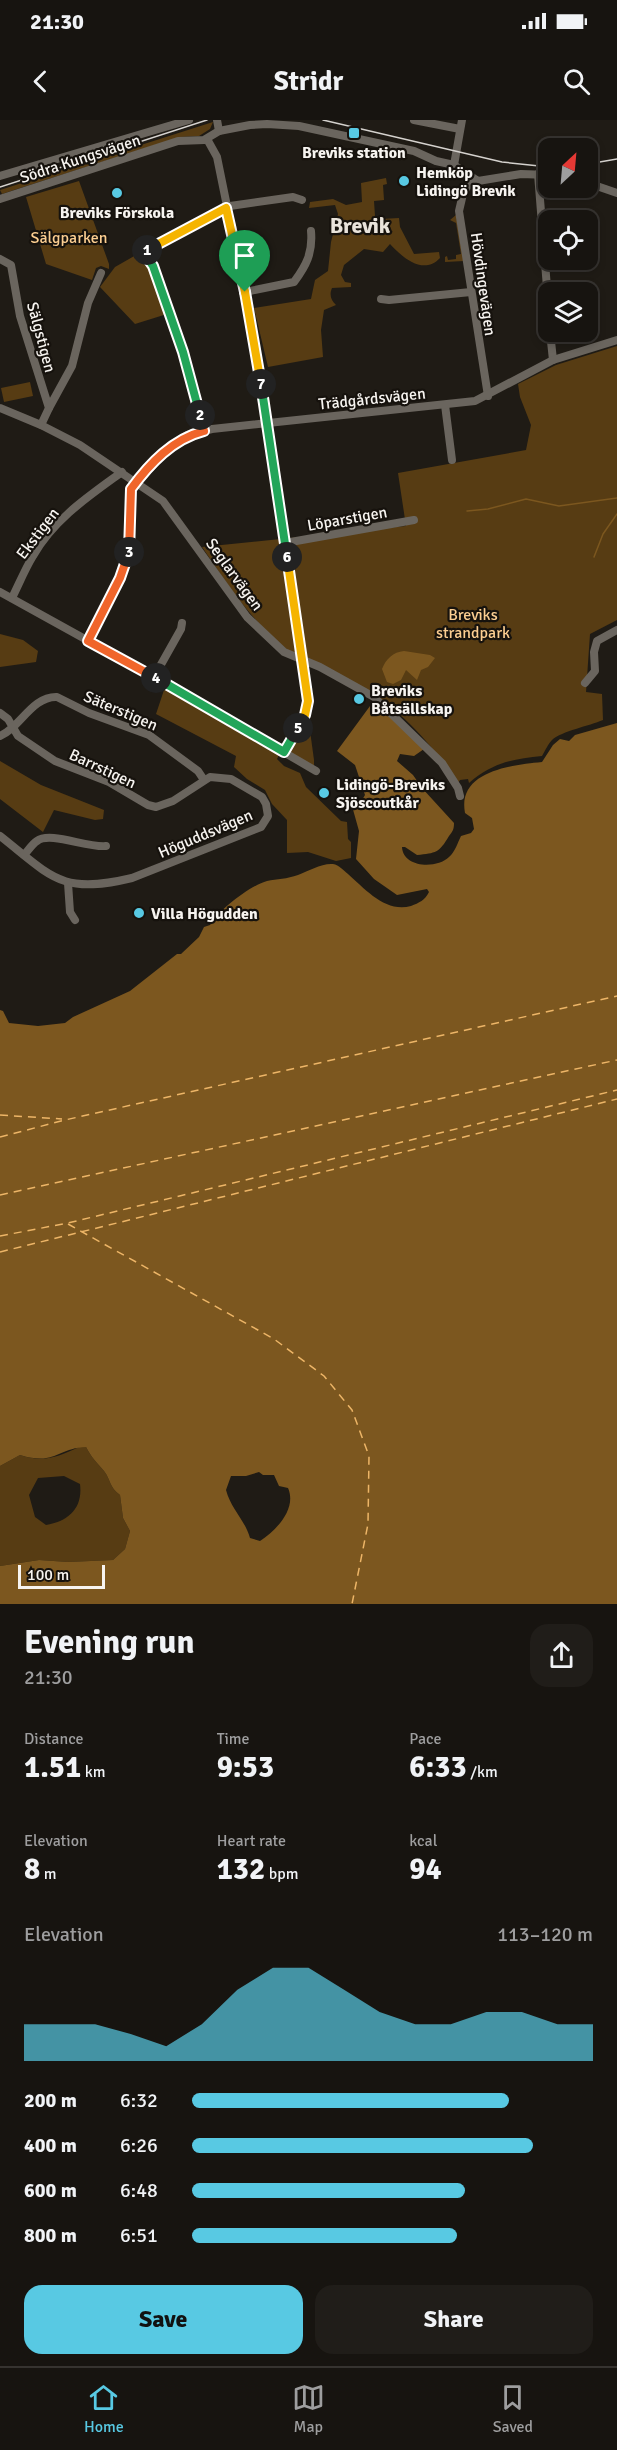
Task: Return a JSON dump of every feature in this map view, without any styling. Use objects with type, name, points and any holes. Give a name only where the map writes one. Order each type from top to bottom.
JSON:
[{"type":"street","points":[[0,176],[189,120]]},
{"type":"street","points":[[216,120],[219,131]]},
{"type":"street","points":[[414,120],[460,129]]},
{"type":"street","points":[[454,165],[462,120]]},
{"type":"street","name":"Södra Kungsvägen","points":[[0,199],[178,141],[207,139],[219,131],[267,124],[299,126],[400,147],[454,165],[472,179]]},
{"type":"street","points":[[207,139],[217,157],[256,349],[308,701],[307,710],[284,752]]},
{"type":"street","points":[[472,179],[484,182],[521,174],[538,174]]},
{"type":"street","name":"Hövdingevägen","points":[[472,179],[463,194],[459,210],[488,396]]},
{"type":"street","points":[[598,186],[617,193]]},
{"type":"street","points":[[204,431],[183,352],[153,266],[146,256],[147,249],[226,208],[293,197],[302,200]]},
{"type":"street","points":[[540,198],[546,282]]},
{"type":"street","points":[[245,292],[294,282],[307,265],[311,253],[311,231]]},
{"type":"street","name":"Sälgstigen","points":[[0,260],[10,265],[20,316],[50,408]]},
{"type":"street","points":[[41,425],[72,366],[88,303],[101,273]]},
{"type":"street","points":[[381,298],[388,300],[471,292]]},
{"type":"street","name":"Trädgårdsvägen","points":[[136,482],[173,444],[187,435],[267,423],[475,401],[553,360],[617,340]]},
{"type":"street","points":[[551,342],[553,360]]},
{"type":"street","points":[[445,405],[452,460]]},
{"type":"street","name":"Seglarvägen","points":[[0,408],[41,425],[88,450],[164,501],[247,617],[284,652],[301,658],[367,692],[387,708],[442,763],[458,788],[460,796]]},
{"type":"street","name":"Ekstigen","points":[[12,598],[34,555],[57,524],[70,511],[122,472]]},
{"type":"street","points":[[88,641],[128,560],[131,489],[136,482]]},
{"type":"street","name":"Löparstigen","points":[[285,543],[414,520]]},
{"type":"street","points":[[0,592],[154,677],[316,771]]},
{"type":"street","points":[[154,677],[181,629],[182,623]]},
{"type":"street","points":[[585,683],[595,671],[594,652],[597,641],[617,630]]},
{"type":"street","name":"Säterstigen","points":[[12,727],[43,700],[50,696],[57,697],[89,714],[149,735],[198,771],[204,780]]},
{"type":"street","name":"Barrstigen","points":[[0,713],[8,719],[18,736],[55,761],[109,783],[148,805],[156,807],[173,801],[204,780]]},
{"type":"street","points":[[0,736],[7,734],[12,727]]},
{"type":"street","name":"Höguddsvägen","points":[[0,836],[49,875],[68,883],[106,883],[132,878],[191,853],[239,837],[261,827],[266,822],[268,810],[262,797],[231,779],[216,776],[204,780]]},
{"type":"street","points":[[24,855],[37,840],[46,836],[96,847],[106,846]]},
{"type":"street","points":[[68,883],[70,912],[75,920]]},
{"type":"green space","points":[[213,122],[210,129],[199,136],[180,137],[2,194],[0,190]]},
{"type":"green space","points":[[386,178],[387,184],[383,185],[384,200],[374,201],[375,216],[381,219],[399,218],[400,227],[414,254],[439,252],[440,258],[433,263],[420,265],[407,259],[390,244],[383,252],[364,249],[344,265],[341,275],[345,282],[351,283],[351,287],[332,288],[331,297],[336,305],[324,310],[321,330],[323,357],[268,367],[254,308],[311,299],[315,280],[328,271],[331,242],[338,214],[335,205],[309,208],[310,202],[333,199],[346,205],[362,202],[361,183]]},
{"type":"green space","name":"Sälgparken","points":[[79,181],[109,264],[109,269],[101,266],[96,268],[92,280],[46,264],[26,197]]},
{"type":"green space","points":[[456,215],[464,261],[445,262],[447,256],[448,260],[456,259],[456,255],[461,254],[456,223],[450,220]]},
{"type":"green space","points":[[136,255],[151,269],[167,314],[135,324],[100,287],[115,267]]},
{"type":"green space","name":"Breviks strandpark","points":[[617,346],[617,620],[590,634],[586,692],[602,694],[603,720],[556,737],[542,756],[503,763],[494,766],[469,783],[468,779],[460,780],[458,783],[425,740],[385,702],[355,683],[300,658],[272,637],[240,600],[202,547],[406,526],[398,473],[526,450],[531,425],[520,397],[518,384],[556,365]]},
{"type":"green space","points":[[30,382],[33,396],[4,402],[1,388]]},
{"type":"green space","points":[[0,634],[23,640],[38,651],[36,662],[0,667]]},
{"type":"green space","points":[[165,687],[280,753],[277,759],[284,766],[300,773],[306,787],[341,821],[347,822],[351,858],[336,861],[308,852],[287,853],[287,820],[272,804],[265,790],[247,779],[234,767],[236,756],[156,714]]},
{"type":"green space","points":[[308,716],[314,760],[314,765],[311,766],[289,753],[289,749]]},
{"type":"green space","points":[[0,761],[41,785],[104,810],[103,819],[95,820],[54,810],[43,832],[0,799]]},
{"type":"green space","points":[[79,1447],[86,1447],[120,1495],[123,1518],[130,1531],[125,1549],[113,1560],[68,1562],[39,1560],[0,1566],[0,1466],[20,1455],[43,1459]],"holes":[[[64,1476],[80,1484],[77,1506],[68,1517],[46,1525],[35,1517],[29,1495],[38,1478]]]},
{"type":"shaded area","points":[[404,651],[430,655],[435,658],[428,667],[421,670],[417,680],[406,670],[401,680],[393,684],[387,682],[382,669],[384,665],[393,654]]},
{"type":"shaded area","points":[[370,706],[381,708],[424,749],[414,756],[400,754],[397,761],[413,775],[454,823],[451,833],[436,851],[417,855],[402,847],[404,854],[414,863],[429,865],[444,861],[449,857],[461,836],[471,833],[474,829],[472,818],[465,813],[465,799],[469,788],[478,779],[502,768],[542,762],[553,745],[560,739],[569,741],[575,735],[617,723],[617,1604],[0,1604],[0,1566],[39,1560],[68,1562],[113,1560],[125,1549],[130,1531],[123,1518],[120,1495],[86,1447],[41,1459],[20,1455],[0,1466],[0,1010],[3,1011],[9,1023],[38,1026],[65,1023],[73,1017],[130,991],[177,954],[181,954],[199,937],[204,927],[210,925],[227,906],[260,883],[294,876],[324,865],[333,864],[339,867],[377,899],[393,906],[411,906],[422,901],[429,892],[427,889],[397,895],[374,879],[356,859],[359,831],[352,806],[354,802],[359,805],[365,795],[355,765],[337,751]],"holes":[[[259,1472],[263,1475],[274,1475],[279,1486],[288,1488],[290,1503],[279,1525],[260,1541],[250,1538],[226,1490],[231,1476],[246,1476]]]},
{"type":"waterway","points":[[467,511],[488,509],[526,499],[559,506],[617,498]]},
{"type":"waterway","points":[[594,557],[603,534],[617,514]]},
{"type":"ferry route","points":[[0,1137],[65,1120],[617,996]]},
{"type":"ferry route","points":[[0,1195],[617,1060]]},
{"type":"ferry route","points":[[0,1236],[68,1223],[617,1090]]},
{"type":"ferry route","points":[[0,1252],[617,1099]]},
{"type":"ferry route","points":[[0,1115],[62,1119]]},
{"type":"ferry route","points":[[68,1224],[274,1339],[324,1376],[352,1410],[369,1456],[368,1524],[352,1604]]},
{"type":"tram line","points":[[0,187],[207,120]]},
{"type":"tram line","points":[[323,120],[502,162],[538,166]]},
{"type":"tram line","points":[[598,162],[617,159]]},
{"type":"place","name":"Breviks station","points":[[354,133]]},
{"type":"place","name":"Hemköp Lidingö Brevik","points":[[404,181]]},
{"type":"place","name":"Breviks Förskola","points":[[117,193]]},
{"type":"place","name":"Breviks Båtsällskap","points":[[359,699]]},
{"type":"place","name":"Lidingö-Breviks Sjöscoutkår","points":[[324,793]]},
{"type":"place","name":"Villa Högudden","points":[[139,913]]},
{"type":"district","name":"Brevik","points":[[360,225]]},
{"type":"route","points":[[226,208],[245,292],[256,349],[308,701],[305,715],[284,752],[88,641],[128,560],[131,489],[173,444],[187,435],[204,431],[183,352],[153,266],[146,256],[147,249],[226,208]]}]
